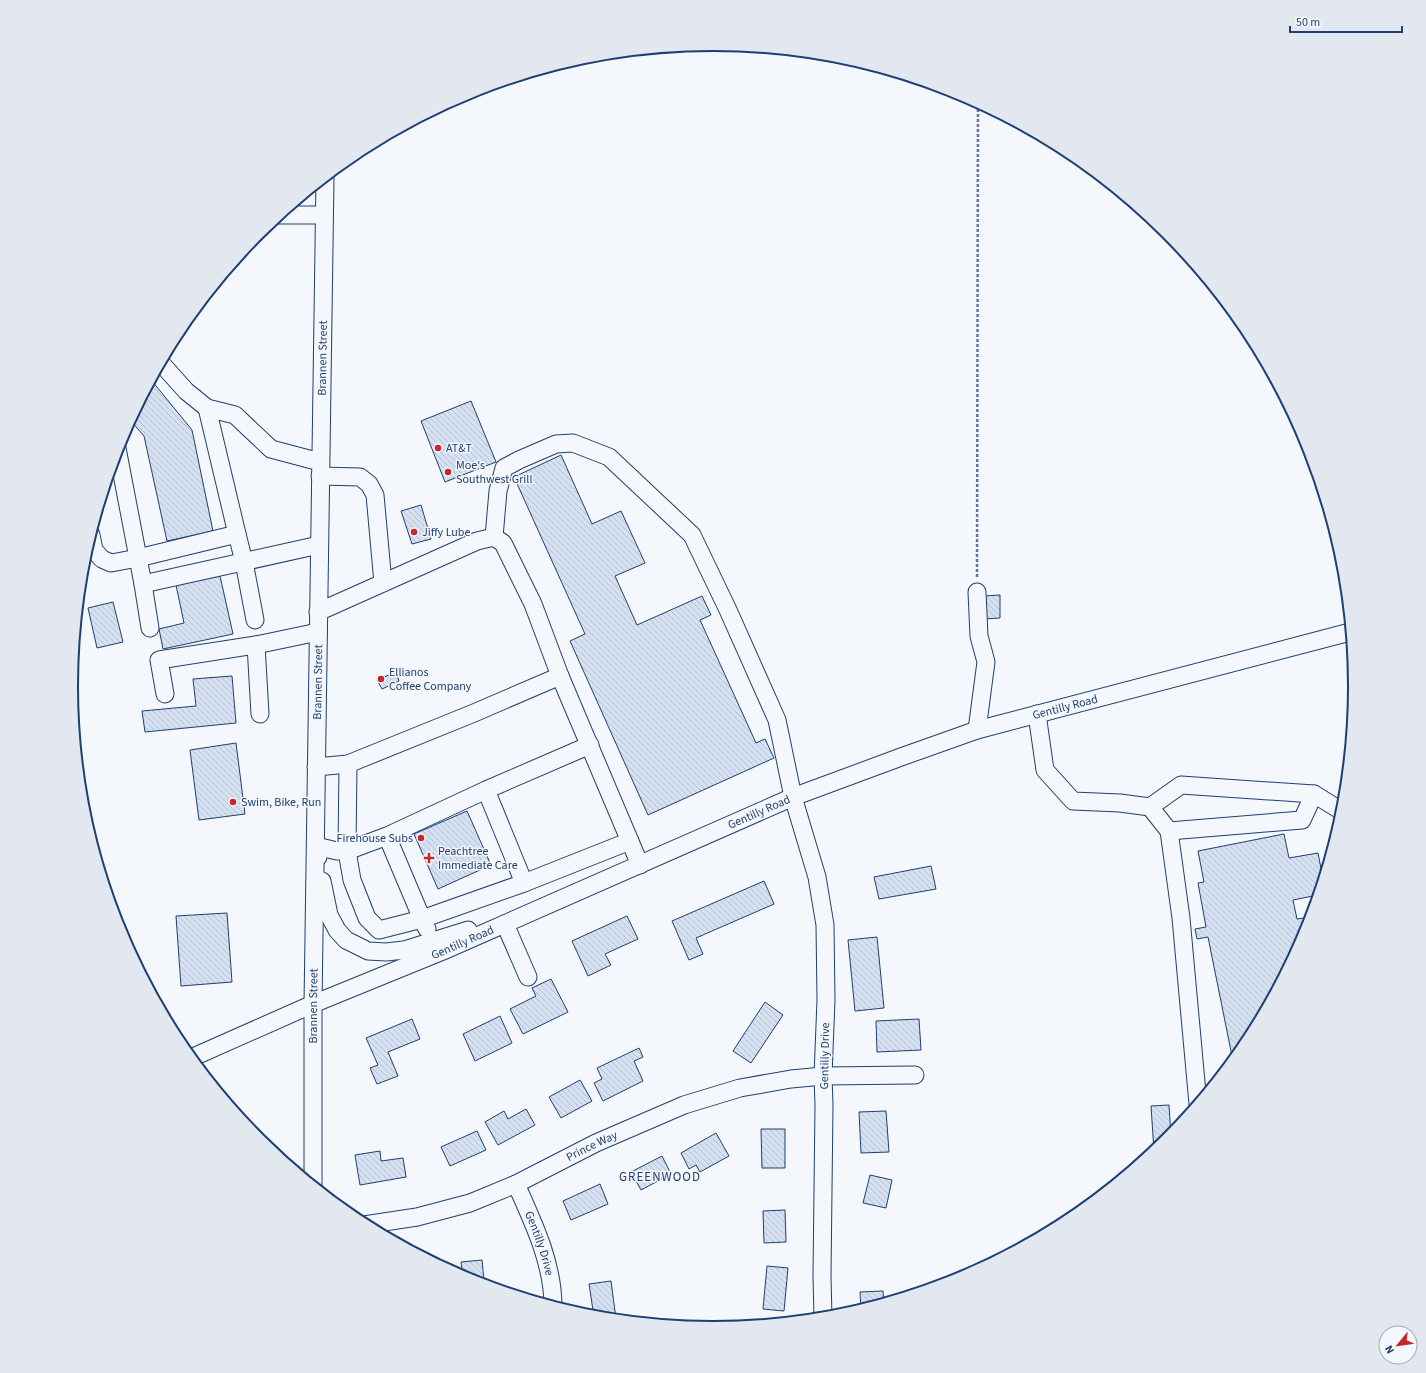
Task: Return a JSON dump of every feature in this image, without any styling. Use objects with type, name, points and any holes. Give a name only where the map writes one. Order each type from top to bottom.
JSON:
[{"type":"street","name":"Brannen Street","points":[[313,1180],[313,1004],[325,183]]},
{"type":"street","points":[[288,215],[324,215]]},
{"type":"street","points":[[164,367],[186,391],[207,408],[235,415],[271,449],[320,469],[360,477],[369,484],[375,494],[383,583]]},
{"type":"street","points":[[207,408],[244,562],[255,620]]},
{"type":"street","name":"Gentilly Drive","points":[[494,537],[498,491],[504,468],[556,444],[572,443],[609,457],[692,535],[728,610],[777,720],[793,797],[817,877],[825,925],[826,1000],[823,1076],[822,1276],[824,1312]]},
{"type":"street","points":[[119,460],[150,628]]},
{"type":"street","points":[[93,547],[102,559],[111,563],[237,534]]},
{"type":"street","points":[[318,612],[477,541],[494,537],[503,543],[533,604],[560,676],[640,865]]},
{"type":"street","points":[[143,584],[319,545]]},
{"type":"street","points":[[977,592],[980,636],[986,662],[977,730]]},
{"type":"street","points":[[165,694],[159,660],[256,645],[318,632]]},
{"type":"street","name":"Gentilly Road","points":[[196,1056],[313,1004],[443,951],[793,797],[901,756],[977,730],[1346,633]]},
{"type":"street","points":[[256,645],[260,714]]},
{"type":"street","points":[[316,767],[348,764],[474,713],[560,676]]},
{"type":"street","points":[[1036,714],[1045,770],[1073,801],[1120,803],[1150,807],[1181,785],[1314,794],[1336,808]]},
{"type":"street","points":[[553,903],[404,950],[386,952],[368,951],[346,940],[337,930],[329,915],[316,846],[337,851],[346,851],[387,836],[486,790],[590,745]]},
{"type":"street","points":[[348,764],[346,851],[352,880],[367,918],[379,930],[422,919],[524,883],[630,841]]},
{"type":"street","points":[[486,790],[524,883]]},
{"type":"street","points":[[1169,831],[1302,820],[1314,794]]},
{"type":"street","points":[[1150,807],[1169,831],[1181,918],[1197,1098]]},
{"type":"street","points":[[387,836],[432,941]]},
{"type":"street","points":[[505,924],[528,977]]},
{"type":"street","name":"Prince Way","points":[[374,1224],[417,1217],[470,1203],[516,1184],[596,1143],[684,1105],[740,1088],[791,1078],[823,1076],[915,1075]]},
{"type":"street","name":"Gentilly Drive","points":[[516,1184],[537,1232],[547,1261],[553,1301]]},
{"type":"path","points":[[977,592],[978,109]]},
{"type":"building","points":[[155,384],[192,430],[213,531],[167,541],[144,436],[134,425]]},
{"type":"building","points":[[471,401],[496,462],[445,482],[421,421]]},
{"type":"building","points":[[561,455],[592,524],[621,511],[645,563],[615,576],[637,625],[702,596],[711,615],[700,620],[756,743],[765,739],[774,758],[648,815],[570,641],[585,634],[514,477]]},
{"type":"building","points":[[421,505],[431,539],[412,544],[401,511]]},
{"type":"building","points":[[220,576],[233,634],[163,649],[159,629],[184,623],[176,585]]},
{"type":"building","points":[[1000,595],[1000,618],[984,619],[983,596]]},
{"type":"building","points":[[113,602],[123,642],[97,648],[88,608]]},
{"type":"building","points":[[396,672],[399,681],[382,689],[377,680]]},
{"type":"building","points":[[232,676],[236,723],[145,732],[142,711],[196,706],[193,679]]},
{"type":"building","points":[[236,743],[245,814],[199,820],[190,750]]},
{"type":"building","points":[[467,811],[491,865],[438,889],[414,834]]},
{"type":"building","points":[[1284,834],[1289,858],[1318,853],[1321,870],[1313,896],[1293,900],[1297,919],[1305,918],[1300,930],[1283,968],[1263,1004],[1231,1053],[1208,937],[1197,939],[1195,929],[1206,927],[1198,883],[1204,882],[1198,851]]},
{"type":"building","points":[[931,866],[936,889],[879,899],[874,877]]},
{"type":"building","points":[[764,881],[774,904],[696,938],[703,954],[689,960],[672,921]]},
{"type":"building","points":[[227,913],[232,982],[181,986],[176,916]]},
{"type":"building","points":[[627,916],[638,939],[605,954],[611,965],[588,976],[572,941]]},
{"type":"building","points":[[877,937],[884,1008],[855,1011],[848,940]]},
{"type":"building","points":[[551,979],[568,1012],[523,1034],[510,1009],[536,996],[532,988]]},
{"type":"building","points":[[765,1002],[783,1015],[751,1063],[733,1051]]},
{"type":"building","points":[[500,1016],[512,1043],[475,1061],[463,1034]]},
{"type":"building","points":[[412,1019],[420,1039],[388,1052],[398,1076],[377,1084],[370,1068],[378,1065],[366,1038]]},
{"type":"building","points":[[919,1019],[921,1050],[877,1052],[876,1021]]},
{"type":"building","points":[[639,1048],[643,1057],[634,1061],[643,1081],[603,1101],[594,1083],[602,1079],[597,1068]]},
{"type":"building","points":[[580,1080],[592,1101],[561,1118],[549,1097]]},
{"type":"building","points":[[1169,1105],[1170,1127],[1154,1144],[1151,1106]]},
{"type":"building","points":[[526,1109],[535,1125],[498,1145],[485,1122],[504,1111],[508,1119]]},
{"type":"building","points":[[886,1111],[889,1152],[861,1153],[859,1112]]},
{"type":"building","points":[[761,1129],[785,1129],[785,1168],[762,1168]]},
{"type":"building","points":[[477,1131],[486,1150],[450,1166],[441,1147]]},
{"type":"building","points":[[716,1133],[729,1156],[700,1172],[696,1165],[689,1169],[681,1153]]},
{"type":"building","points":[[380,1151],[381,1161],[403,1158],[406,1177],[360,1185],[355,1155]]},
{"type":"building","points":[[662,1156],[671,1174],[641,1190],[631,1172]]},
{"type":"building","points":[[870,1175],[892,1180],[886,1208],[863,1203]]},
{"type":"building","points":[[600,1184],[608,1204],[571,1220],[563,1201]]},
{"type":"building","points":[[785,1210],[786,1242],[764,1243],[763,1211]]},
{"type":"building","points":[[482,1260],[484,1279],[462,1270],[461,1262]]},
{"type":"building","points":[[767,1266],[788,1268],[784,1311],[763,1309]]},
{"type":"building","points":[[611,1281],[615,1315],[593,1311],[589,1284]]},
{"type":"building","points":[[883,1291],[884,1298],[861,1304],[860,1292]]},
{"type":"place","name":"AT&T","points":[[438,448]]},
{"type":"place","name":"Moe's Southwest Grill","points":[[448,472]]},
{"type":"place","name":"Jiffy Lube","points":[[414,532]]},
{"type":"place","name":"Ellianos Coffee Company","points":[[381,679]]},
{"type":"place","name":"Swim, Bike, Run","points":[[233,802]]},
{"type":"place","name":"Firehouse Subs","points":[[421,838]]},
{"type":"place","name":"Peachtree Immediate Care","points":[[429,858]]},
{"type":"district","name":"GREENWOOD","points":[[660,1177]]}]
